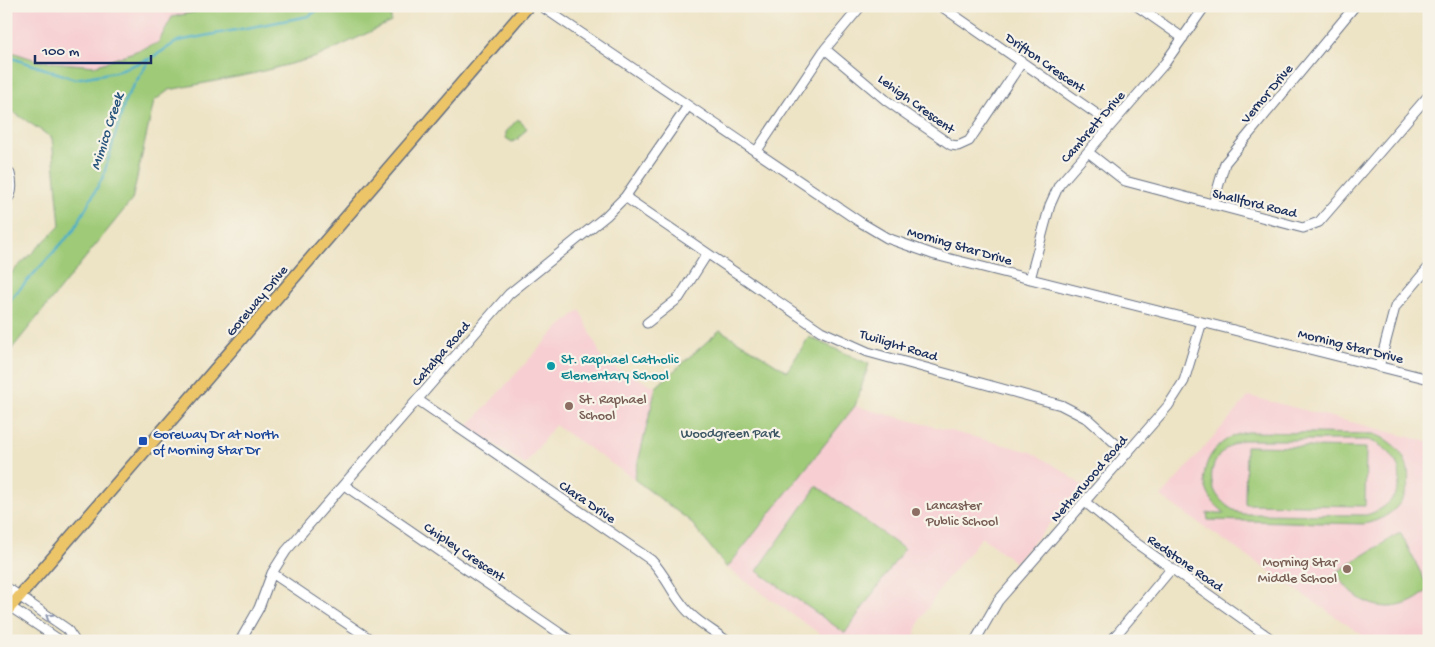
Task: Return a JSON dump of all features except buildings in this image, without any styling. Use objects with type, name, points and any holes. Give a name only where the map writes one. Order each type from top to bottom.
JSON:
[{"type":"main road","name":"Goreway Drive","points":[[8,608],[20,597],[528,6]]},
{"type":"street","name":"Morning Star Drive","points":[[541,6],[756,152],[887,238],[935,255],[1429,379]]},
{"type":"street","points":[[756,152],[825,49],[861,6]]},
{"type":"street","name":"Drifton Crescent","points":[[940,6],[1111,124]]},
{"type":"street","points":[[1137,6],[1183,38]]},
{"type":"street","name":"Cambrett Drive","points":[[1030,279],[1054,195],[1111,124],[1166,63],[1205,6]]},
{"type":"street","name":"Vernor Drive","points":[[1213,205],[1225,163],[1355,6]]},
{"type":"street","name":"Lehigh Crescent","points":[[825,49],[887,101],[951,145],[958,146],[969,141],[1022,62]]},
{"type":"street","name":"Shallford Road","points":[[1088,152],[1125,181],[1303,228],[1319,222],[1429,95]]},
{"type":"street","name":"Catalpa Road","points":[[240,641],[259,608],[272,573],[286,551],[509,294],[606,216],[625,197],[688,106]]},
{"type":"street","points":[[6,171],[10,174],[12,187],[9,198],[6,200]]},
{"type":"street","name":"Twilight Road","points":[[625,197],[821,331],[868,352],[1061,404],[1088,419],[1126,453]]},
{"type":"street","points":[[647,323],[679,298],[707,254]]},
{"type":"street","points":[[1379,367],[1395,307],[1429,267]]},
{"type":"street","name":"Netherwood Road","points":[[975,641],[998,601],[1168,406],[1180,388],[1189,367],[1202,322]]},
{"type":"street","name":"Clara Drive","points":[[418,400],[651,560],[659,568],[681,604],[692,616],[727,641]]},
{"type":"street","name":"Chipley Crescent","points":[[344,484],[571,641]]},
{"type":"street","name":"Redstone Road","points":[[1085,502],[1108,522],[1274,641]]},
{"type":"street","points":[[1111,641],[1172,568]]},
{"type":"street","points":[[272,573],[373,641]]},
{"type":"street","points":[[6,587],[67,629],[76,641]]},
{"type":"street","points":[[8,608],[62,641]]},
{"type":"street","points":[[1256,641],[1263,633]]},
{"type":"shaded area","points":[[6,6],[221,6],[172,17],[158,43],[95,66],[39,61],[6,50]]},
{"type":"shaded area","name":"St. Raphael School","points":[[580,310],[604,363],[656,387],[634,479],[555,425],[525,465],[468,426],[556,330]]},
{"type":"shaded area","name":"Morning Star Middle School","points":[[1249,396],[1429,442],[1429,641],[1371,641],[1161,497]]},
{"type":"shaded area","name":"Lancaster Public School","points":[[855,406],[1031,452],[1062,470],[1084,487],[1015,562],[982,537],[946,580],[920,620],[913,641],[830,641],[727,568]]},
{"type":"green space","points":[[221,6],[391,6],[391,22],[317,57],[252,74],[169,90],[154,101],[132,200],[6,356],[6,278],[60,226],[52,138],[6,107],[6,50],[39,61],[95,66],[158,43],[172,17]]},
{"type":"green space","points":[[518,119],[527,128],[518,139],[512,142],[506,138],[506,132]]},
{"type":"green space","name":"Woodgreen Park","points":[[720,330],[787,371],[809,337],[869,364],[855,406],[727,568],[690,521],[634,479],[656,387]]},
{"type":"green space","points":[[1248,432],[1374,434],[1391,443],[1402,455],[1408,468],[1408,483],[1404,497],[1395,509],[1381,518],[1363,524],[1208,520],[1207,513],[1225,513],[1212,501],[1206,487],[1204,476],[1206,465],[1218,447],[1226,440]],"holes":[[[1242,440],[1368,440],[1382,447],[1392,456],[1398,467],[1400,478],[1397,490],[1391,500],[1380,509],[1366,515],[1242,514],[1229,507],[1219,498],[1214,488],[1213,466],[1219,456],[1229,447]]]},
{"type":"green space","points":[[1246,446],[1366,448],[1365,506],[1245,504]]},
{"type":"green space","points":[[817,486],[904,549],[845,633],[757,571]]},
{"type":"green space","points":[[1398,534],[1401,534],[1429,589],[1405,604],[1391,607],[1378,606],[1366,602],[1345,585],[1337,572]]},
{"type":"waterway","name":"Mimico Creek","points":[[6,304],[74,230],[103,177],[126,98],[150,59],[178,41],[309,16],[323,6]]},
{"type":"waterway","points":[[6,56],[75,79],[115,72],[149,59]]},
{"type":"place","name":"St. Raphael Catholic Elementary School","points":[[551,366]]},
{"type":"place","name":"St. Raphael School","points":[[569,406]]},
{"type":"place","name":"Goreway Dr at North of Morning Star Dr","points":[[143,441]]},
{"type":"place","name":"Lancaster Public School","points":[[916,512]]},
{"type":"place","name":"Morning Star Middle School","points":[[1347,569]]}]
